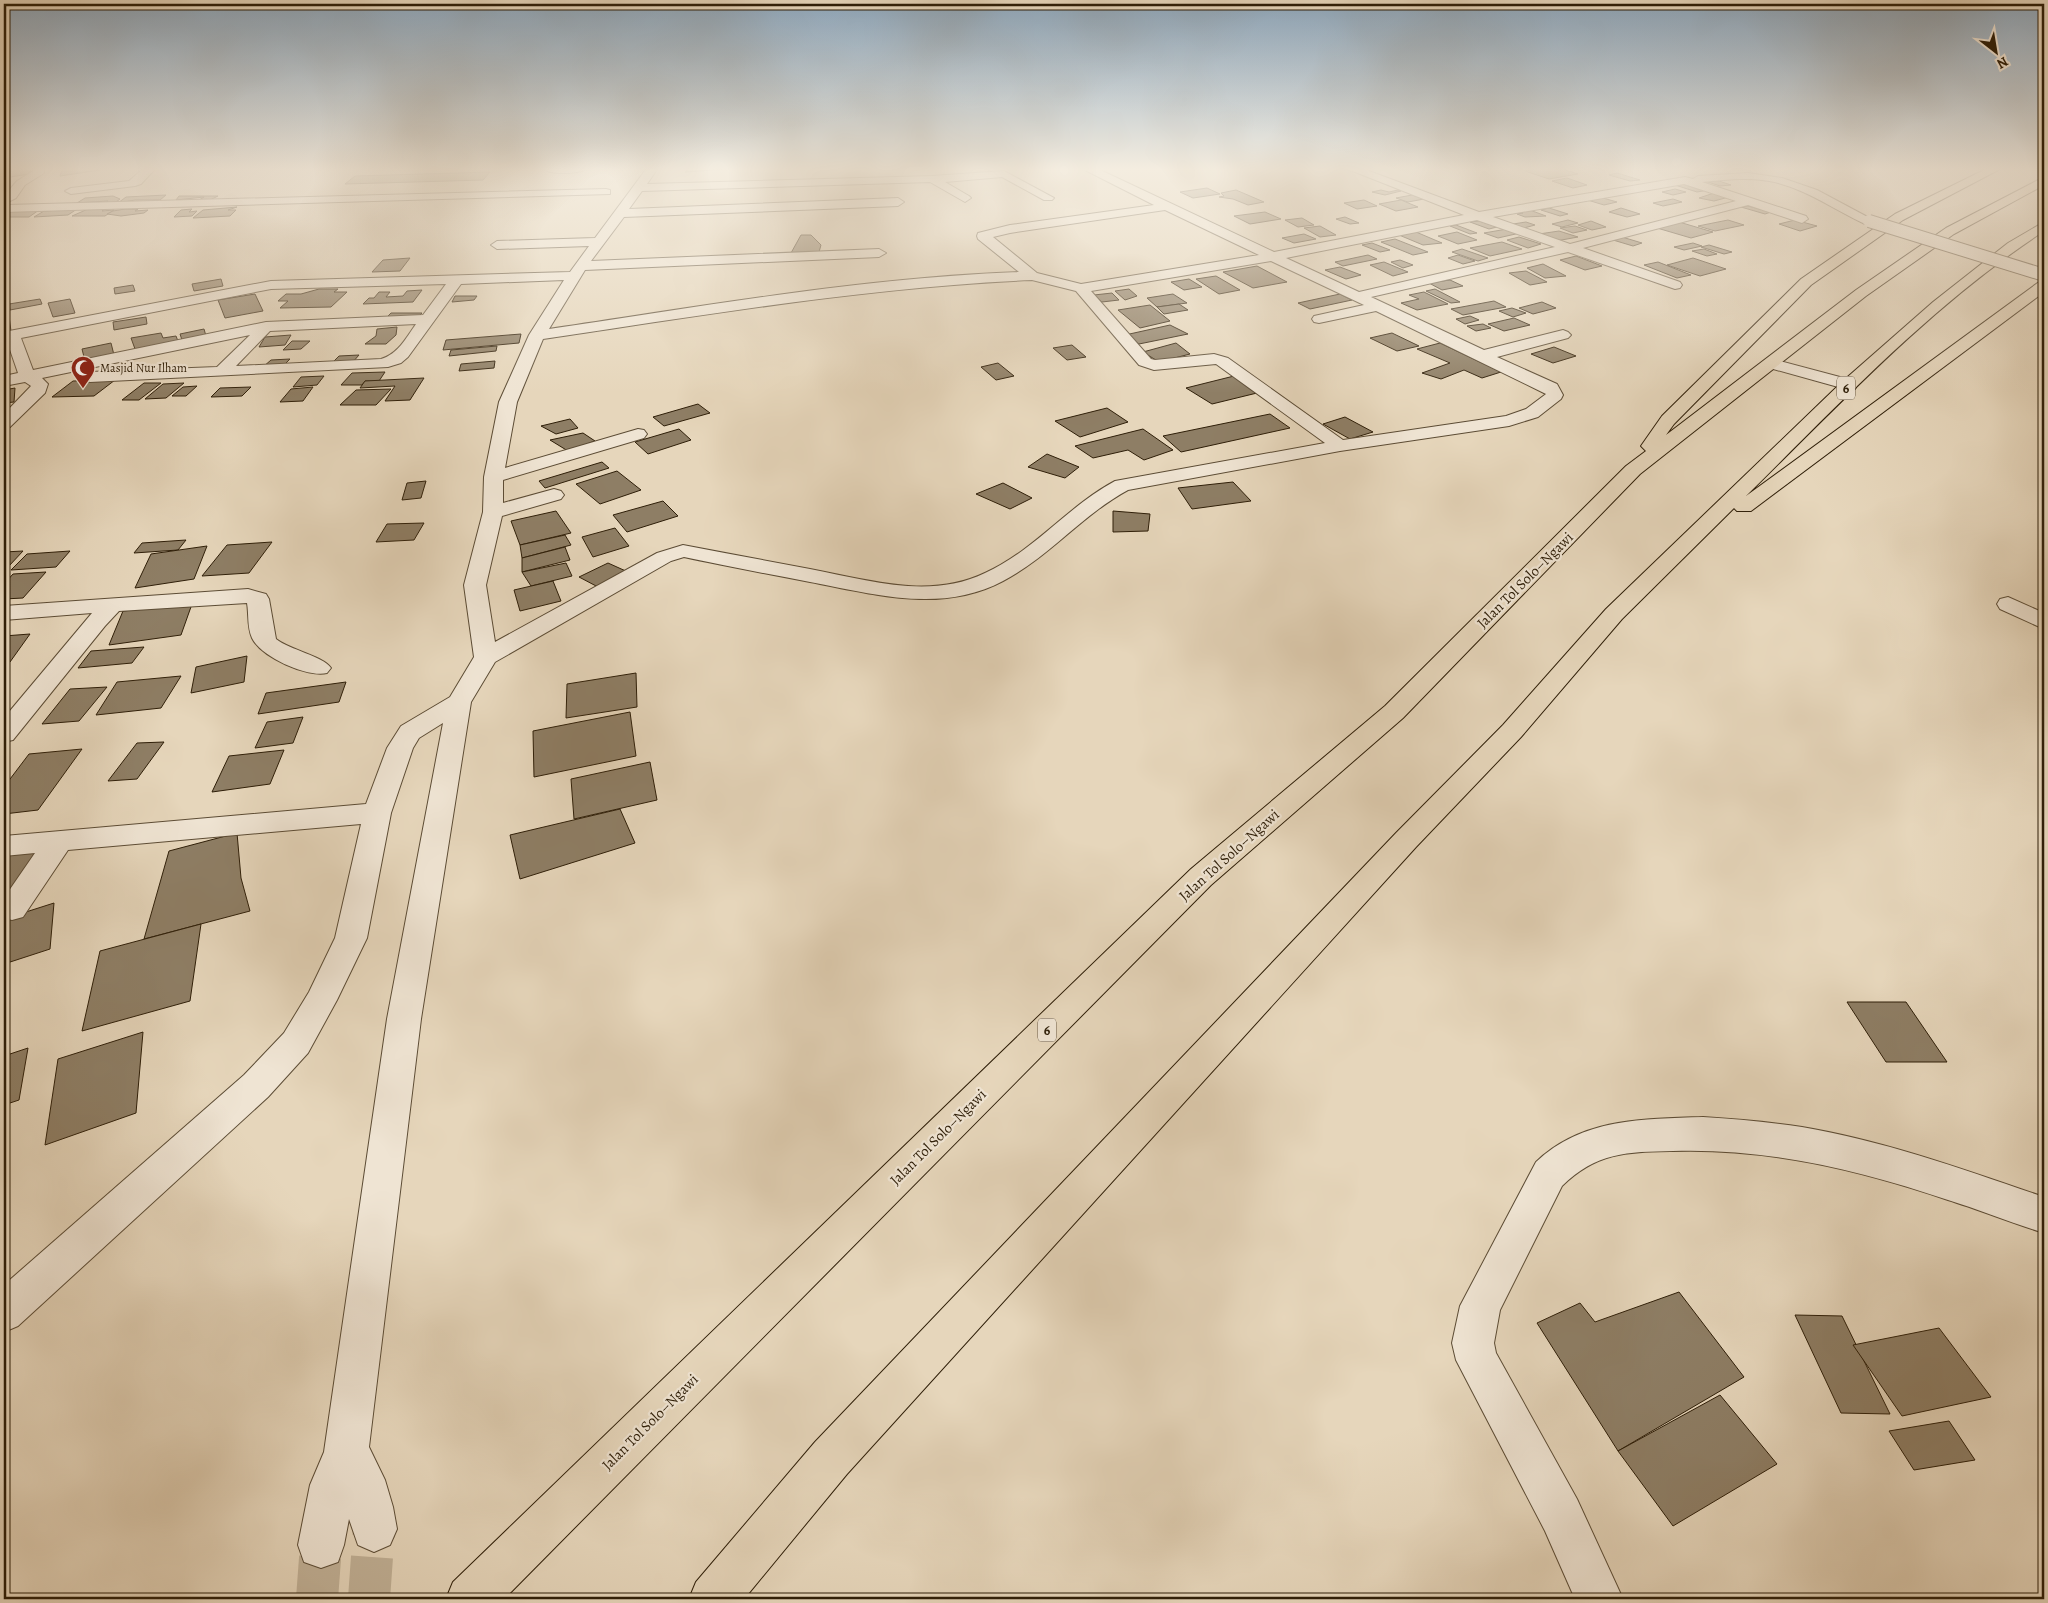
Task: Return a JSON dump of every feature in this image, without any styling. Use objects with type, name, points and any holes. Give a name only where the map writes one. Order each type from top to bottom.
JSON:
[{"type":"highway","points":[[1633,470],[1668,420],[1806,282],[1861,243]]},
{"type":"highway","name":"Jalan Tol Solo–Ngawi","points":[[470,1599],[1201,877],[1394,712],[1633,470],[1772,364],[1861,293],[1933,243]]},
{"type":"highway","name":"6","points":[[714,1599],[831,1458],[1406,840],[1512,731],[1614,614],[1849,385],[1938,305],[2019,243]]},
{"type":"highway","points":[[1662,567],[2044,285]]},
{"type":"street","points":[[497,246],[578,243]]},
{"type":"street","points":[[486,657],[475,585],[493,512],[494,477],[508,402],[537,335],[577,271],[597,243]]},
{"type":"street","points":[[991,243],[1032,276]]},
{"type":"street","points":[[321,1545],[333,1485],[346,1452],[404,1019],[459,702],[486,657],[664,557],[677,552],[702,555],[901,593],[929,595],[955,592],[983,584],[1034,554],[1100,497],[1122,485],[1340,446],[1509,421],[1532,413],[1555,395],[1551,388],[1247,243]]},
{"type":"street","points":[[537,335],[852,289],[973,277],[1032,276],[1081,288],[1275,256],[1342,243]]},
{"type":"street","points":[[1554,243],[1675,284]]},
{"type":"street","points":[[1359,296],[1589,243]]},
{"type":"street","points":[[1940,243],[2044,275]]},
{"type":"street","points":[[4,423],[39,390],[40,384],[30,377],[8,336],[262,287],[457,279],[879,253]]},
{"type":"street","points":[[30,377],[222,372],[382,364],[396,360],[402,354],[457,279]]},
{"type":"street","points":[[1081,288],[1145,362],[1154,365],[1214,359],[1222,361],[1340,446]]},
{"type":"street","points":[[1319,319],[1378,306]]},
{"type":"street","points":[[4,381],[266,327],[427,319]]},
{"type":"street","points":[[222,372],[266,327]]},
{"type":"street","points":[[1481,356],[1563,335]]},
{"type":"street","points":[[1772,364],[1849,385]]},
{"type":"street","points":[[494,477],[638,434]]},
{"type":"street","points":[[493,512],[554,495]]},
{"type":"street","points":[[4,613],[248,596],[258,599],[264,638],[272,650],[292,656],[319,668]]},
{"type":"street","points":[[2008,604],[2044,622]]},
{"type":"street","points":[[4,734],[97,621],[113,605]]},
{"type":"street","points":[[4,1312],[256,1086],[296,1043],[321,1000],[351,938],[377,813],[405,739],[423,723],[459,702]]},
{"type":"street","points":[[4,846],[58,843],[377,813]]},
{"type":"street","points":[[12,909],[58,843]]},
{"type":"street","points":[[1599,1599],[1561,1515],[1477,1360],[1473,1343],[1480,1306],[1549,1174],[1562,1160],[1606,1139],[1688,1132],[1804,1142],[1892,1163],[2044,1215]]},
{"type":"street","points":[[346,1452],[361,1473],[368,1489],[374,1529]]},
{"type":"building","points":[[797,243],[819,243],[821,245],[819,252],[791,253]]},
{"type":"building","points":[[1372,243],[1390,250],[1380,252],[1362,245]]},
{"type":"building","points":[[1383,243],[1405,243],[1428,252],[1413,255]]},
{"type":"building","points":[[1418,243],[1442,243],[1423,245]]},
{"type":"building","points":[[1504,243],[1522,249],[1490,256],[1470,248]]},
{"type":"building","points":[[1514,243],[1541,244],[1528,248]]},
{"type":"building","points":[[1622,243],[1642,243],[1633,246]]},
{"type":"building","points":[[1693,243],[1702,246],[1684,250],[1674,247]]},
{"type":"building","points":[[1709,245],[1732,252],[1724,254],[1701,247]]},
{"type":"building","points":[[1462,249],[1488,258],[1478,261],[1452,252]]},
{"type":"building","points":[[1704,249],[1717,254],[1707,256],[1692,251]]},
{"type":"building","points":[[1368,255],[1377,259],[1343,266],[1335,262]]},
{"type":"building","points":[[1458,255],[1475,261],[1463,264],[1448,258]]},
{"type":"building","points":[[1576,256],[1602,266],[1585,270],[1560,260]]},
{"type":"building","points":[[410,258],[400,271],[372,272],[383,260]]},
{"type":"building","points":[[1693,258],[1726,269],[1700,276],[1667,265]]},
{"type":"building","points":[[1400,260],[1413,265],[1403,268],[1391,262]]},
{"type":"building","points":[[1384,262],[1408,272],[1393,276],[1370,265]]},
{"type":"building","points":[[1658,262],[1691,275],[1677,278],[1644,265]]},
{"type":"building","points":[[1543,264],[1566,276],[1545,278],[1527,268]]},
{"type":"building","points":[[1257,266],[1287,282],[1253,288],[1223,272]]},
{"type":"building","points":[[1340,267],[1361,275],[1346,279],[1325,270]]},
{"type":"building","points":[[1526,271],[1547,282],[1530,285],[1509,273]]},
{"type":"building","points":[[1216,276],[1240,290],[1219,294],[1196,279]]},
{"type":"building","points":[[221,279],[223,286],[194,291],[192,284]]},
{"type":"building","points":[[1189,279],[1202,287],[1184,290],[1171,282]]},
{"type":"building","points":[[1450,280],[1463,286],[1442,290],[1429,283]]},
{"type":"building","points":[[133,285],[135,291],[115,294],[114,288]]},
{"type":"building","points":[[319,289],[338,289],[334,292],[347,292],[331,307],[280,308],[288,301],[278,301],[286,294],[301,294]]},
{"type":"building","points":[[1129,289],[1137,296],[1125,300],[1115,291]]},
{"type":"building","points":[[1435,289],[1460,302],[1451,303],[1426,291]]},
{"type":"building","points":[[422,290],[413,302],[363,304],[369,298],[374,298],[379,292],[390,292],[386,297],[403,296],[407,291]]},
{"type":"building","points":[[1424,292],[1448,304],[1417,310],[1401,303],[1419,299],[1409,295]]},
{"type":"building","points":[[1112,293],[1119,300],[1102,302],[1094,295]]},
{"type":"building","points":[[255,294],[263,311],[225,318],[218,300]]},
{"type":"building","points":[[1173,294],[1187,303],[1157,307],[1147,298]]},
{"type":"building","points":[[1340,294],[1352,300],[1310,309],[1298,303]]},
{"type":"building","points":[[455,296],[477,296],[474,300],[452,302]]},
{"type":"building","points":[[40,299],[42,304],[10,310],[9,304]]},
{"type":"building","points":[[70,299],[75,313],[53,317],[48,303]]},
{"type":"building","points":[[1494,301],[1506,307],[1463,315],[1451,309]]},
{"type":"building","points":[[1542,302],[1556,308],[1533,314],[1519,308]]},
{"type":"building","points":[[1179,304],[1188,310],[1164,314],[1157,307]]},
{"type":"building","points":[[1150,305],[1170,321],[1140,328],[1118,310]]},
{"type":"building","points":[[1512,308],[1526,313],[1513,317],[1499,311]]},
{"type":"building","points":[[391,313],[422,313],[417,318],[386,318]]},
{"type":"building","points":[[9,316],[11,331],[4,332],[4,317]]},
{"type":"building","points":[[1470,316],[1479,320],[1465,324],[1456,319]]},
{"type":"building","points":[[146,317],[147,324],[114,330],[113,322]]},
{"type":"building","points":[[1514,318],[1530,325],[1504,331],[1488,324]]},
{"type":"building","points":[[1483,324],[1491,328],[1476,331],[1467,326]]},
{"type":"building","points":[[1170,325],[1188,334],[1139,344],[1125,335]]},
{"type":"building","points":[[397,327],[396,335],[386,344],[365,344],[376,336],[377,329]]},
{"type":"building","points":[[204,329],[206,336],[182,340],[180,334]]},
{"type":"building","points":[[161,333],[163,338],[176,336],[178,341],[135,349],[131,338]]},
{"type":"building","points":[[1392,333],[1419,346],[1397,351],[1370,338]]},
{"type":"building","points":[[521,334],[519,343],[443,350],[446,340]]},
{"type":"building","points":[[291,335],[285,345],[259,347],[265,337]]},
{"type":"building","points":[[292,341],[310,341],[301,349],[283,350]]},
{"type":"building","points":[[111,343],[114,355],[85,361],[82,349]]},
{"type":"building","points":[[1176,343],[1190,354],[1159,362],[1143,352]]},
{"type":"building","points":[[1440,343],[1501,372],[1482,378],[1464,370],[1441,379],[1422,373],[1450,363],[1417,349]]},
{"type":"building","points":[[1072,345],[1086,357],[1067,360],[1053,348]]},
{"type":"building","points":[[497,346],[496,351],[449,356],[451,350]]},
{"type":"building","points":[[1554,347],[1576,356],[1553,363],[1531,354]]},
{"type":"building","points":[[359,355],[352,363],[332,363],[339,356]]},
{"type":"building","points":[[290,359],[283,366],[263,367],[271,360]]},
{"type":"building","points":[[495,361],[494,368],[459,371],[461,364]]},
{"type":"building","points":[[998,363],[1014,376],[996,380],[981,367]]},
{"type":"building","points":[[385,372],[379,381],[365,381],[362,385],[341,385],[352,373]]},
{"type":"building","points":[[324,376],[317,385],[293,387],[301,377]]},
{"type":"building","points":[[1234,376],[1257,393],[1212,404],[1186,388]]},
{"type":"building","points":[[424,378],[410,400],[385,401],[395,386],[360,388],[365,381]]},
{"type":"building","name":"Masjid Nur Ilham","points":[[115,380],[94,396],[52,397],[73,381]]},
{"type":"building","points":[[144,383],[161,383],[139,400],[122,400]]},
{"type":"building","points":[[184,383],[166,398],[145,399],[163,384]]},
{"type":"building","points":[[197,386],[186,396],[172,396],[183,387]]},
{"type":"building","points":[[251,387],[242,396],[211,397],[220,388]]},
{"type":"building","points":[[313,387],[303,401],[280,402],[291,389]]},
{"type":"building","points":[[15,388],[14,402],[4,403],[4,390]]},
{"type":"building","points":[[391,389],[376,405],[340,405],[356,390]]},
{"type":"building","points":[[698,404],[710,413],[664,426],[653,417]]},
{"type":"building","points":[[1107,408],[1128,422],[1080,437],[1055,421]]},
{"type":"building","points":[[1270,414],[1290,428],[1181,452],[1163,436]]},
{"type":"building","points":[[1345,417],[1373,432],[1350,439],[1323,424]]},
{"type":"building","points":[[570,419],[578,428],[556,434],[541,426]]},
{"type":"building","points":[[679,429],[691,440],[648,454],[635,442]]},
{"type":"building","points":[[1143,429],[1173,450],[1144,460],[1128,450],[1093,458],[1075,446]]},
{"type":"building","points":[[583,433],[595,441],[568,451],[550,440]]},
{"type":"building","points":[[1047,454],[1079,467],[1065,478],[1028,467]]},
{"type":"building","points":[[602,462],[609,468],[545,488],[539,481]]},
{"type":"building","points":[[617,471],[641,490],[600,504],[576,484]]},
{"type":"building","points":[[426,481],[421,498],[402,500],[407,483]]},
{"type":"building","points":[[1233,482],[1251,501],[1192,509],[1178,488]]},
{"type":"building","points":[[1003,483],[1032,498],[1010,509],[976,494]]},
{"type":"building","points":[[663,501],[678,516],[627,532],[613,515]]},
{"type":"building","points":[[556,511],[571,533],[520,545],[511,521]]},
{"type":"building","points":[[1113,511],[1150,514],[1148,531],[1113,532]]},
{"type":"building","points":[[424,523],[414,540],[376,542],[387,524]]},
{"type":"building","points":[[615,528],[629,546],[593,557],[582,537]]},
{"type":"building","points":[[565,535],[571,545],[522,558],[520,545]]},
{"type":"building","points":[[186,540],[178,550],[134,553],[142,543]]},
{"type":"building","points":[[272,542],[249,573],[202,576],[227,545]]},
{"type":"building","points":[[207,546],[194,579],[135,588],[151,554]]},
{"type":"building","points":[[565,547],[570,560],[522,572],[522,558]]},
{"type":"building","points":[[23,551],[9,566],[4,566],[4,552]]},
{"type":"building","points":[[70,551],[56,567],[11,570],[27,554]]},
{"type":"building","points":[[566,563],[572,576],[531,586],[522,572]]},
{"type":"building","points":[[608,563],[628,572],[598,587],[579,577]]},
{"type":"building","points":[[46,572],[23,598],[4,599],[4,584],[13,574]]},
{"type":"building","points":[[553,581],[561,601],[520,611],[514,590]]},
{"type":"building","points":[[192,604],[181,635],[109,645],[123,611]]},
{"type":"building","points":[[30,634],[10,662],[4,662],[4,636]]},
{"type":"building","points":[[144,647],[132,663],[78,668],[91,651]]},
{"type":"building","points":[[247,656],[244,682],[191,693],[196,667]]},
{"type":"building","points":[[636,673],[637,707],[566,718],[567,684]]},
{"type":"building","points":[[181,676],[161,708],[96,715],[117,682]]},
{"type":"building","points":[[346,682],[339,702],[258,714],[266,693]]},
{"type":"building","points":[[107,687],[79,721],[42,724],[70,689]]},
{"type":"building","points":[[630,712],[636,756],[534,777],[533,731]]},
{"type":"building","points":[[303,717],[293,743],[255,748],[267,722]]},
{"type":"building","points":[[164,742],[137,779],[108,781],[137,743]]},
{"type":"building","points":[[82,749],[38,810],[4,814],[4,787],[29,754]]},
{"type":"building","points":[[284,750],[270,784],[212,792],[229,756]]},
{"type":"building","points":[[650,762],[657,800],[574,819],[571,779]]},
{"type":"building","points":[[620,809],[635,843],[520,879],[510,835]]},
{"type":"building","points":[[237,833],[241,878],[250,911],[144,939],[169,851]]},
{"type":"building","points":[[44,844],[15,896],[4,898],[4,850]]},
{"type":"building","points":[[54,903],[50,949],[4,964],[4,919]]},
{"type":"building","points":[[201,924],[190,1001],[82,1031],[100,951]]},
{"type":"building","points":[[1847,1002],[1906,1002],[1947,1062],[1886,1062]]},
{"type":"building","points":[[143,1032],[136,1113],[45,1145],[58,1059]]},
{"type":"building","points":[[28,1048],[19,1100],[4,1105],[4,1056]]},
{"type":"building","points":[[1679,1292],[1744,1377],[1618,1451],[1537,1323],[1580,1303],[1595,1322]]},
{"type":"building","points":[[1795,1315],[1842,1316],[1890,1414],[1841,1413]]},
{"type":"building","points":[[1939,1328],[1991,1397],[1902,1416],[1853,1345]]},
{"type":"building","points":[[1720,1395],[1777,1464],[1673,1526],[1618,1451]]},
{"type":"building","points":[[1949,1421],[1975,1460],[1914,1470],[1889,1431]]},
{"type":"tunnel","points":[[369,1599],[374,1529]]},
{"type":"tunnel","points":[[317,1599],[321,1545]]},
{"type":"place","name":"Masjid Nur Ilham","points":[[83,389]]}]
